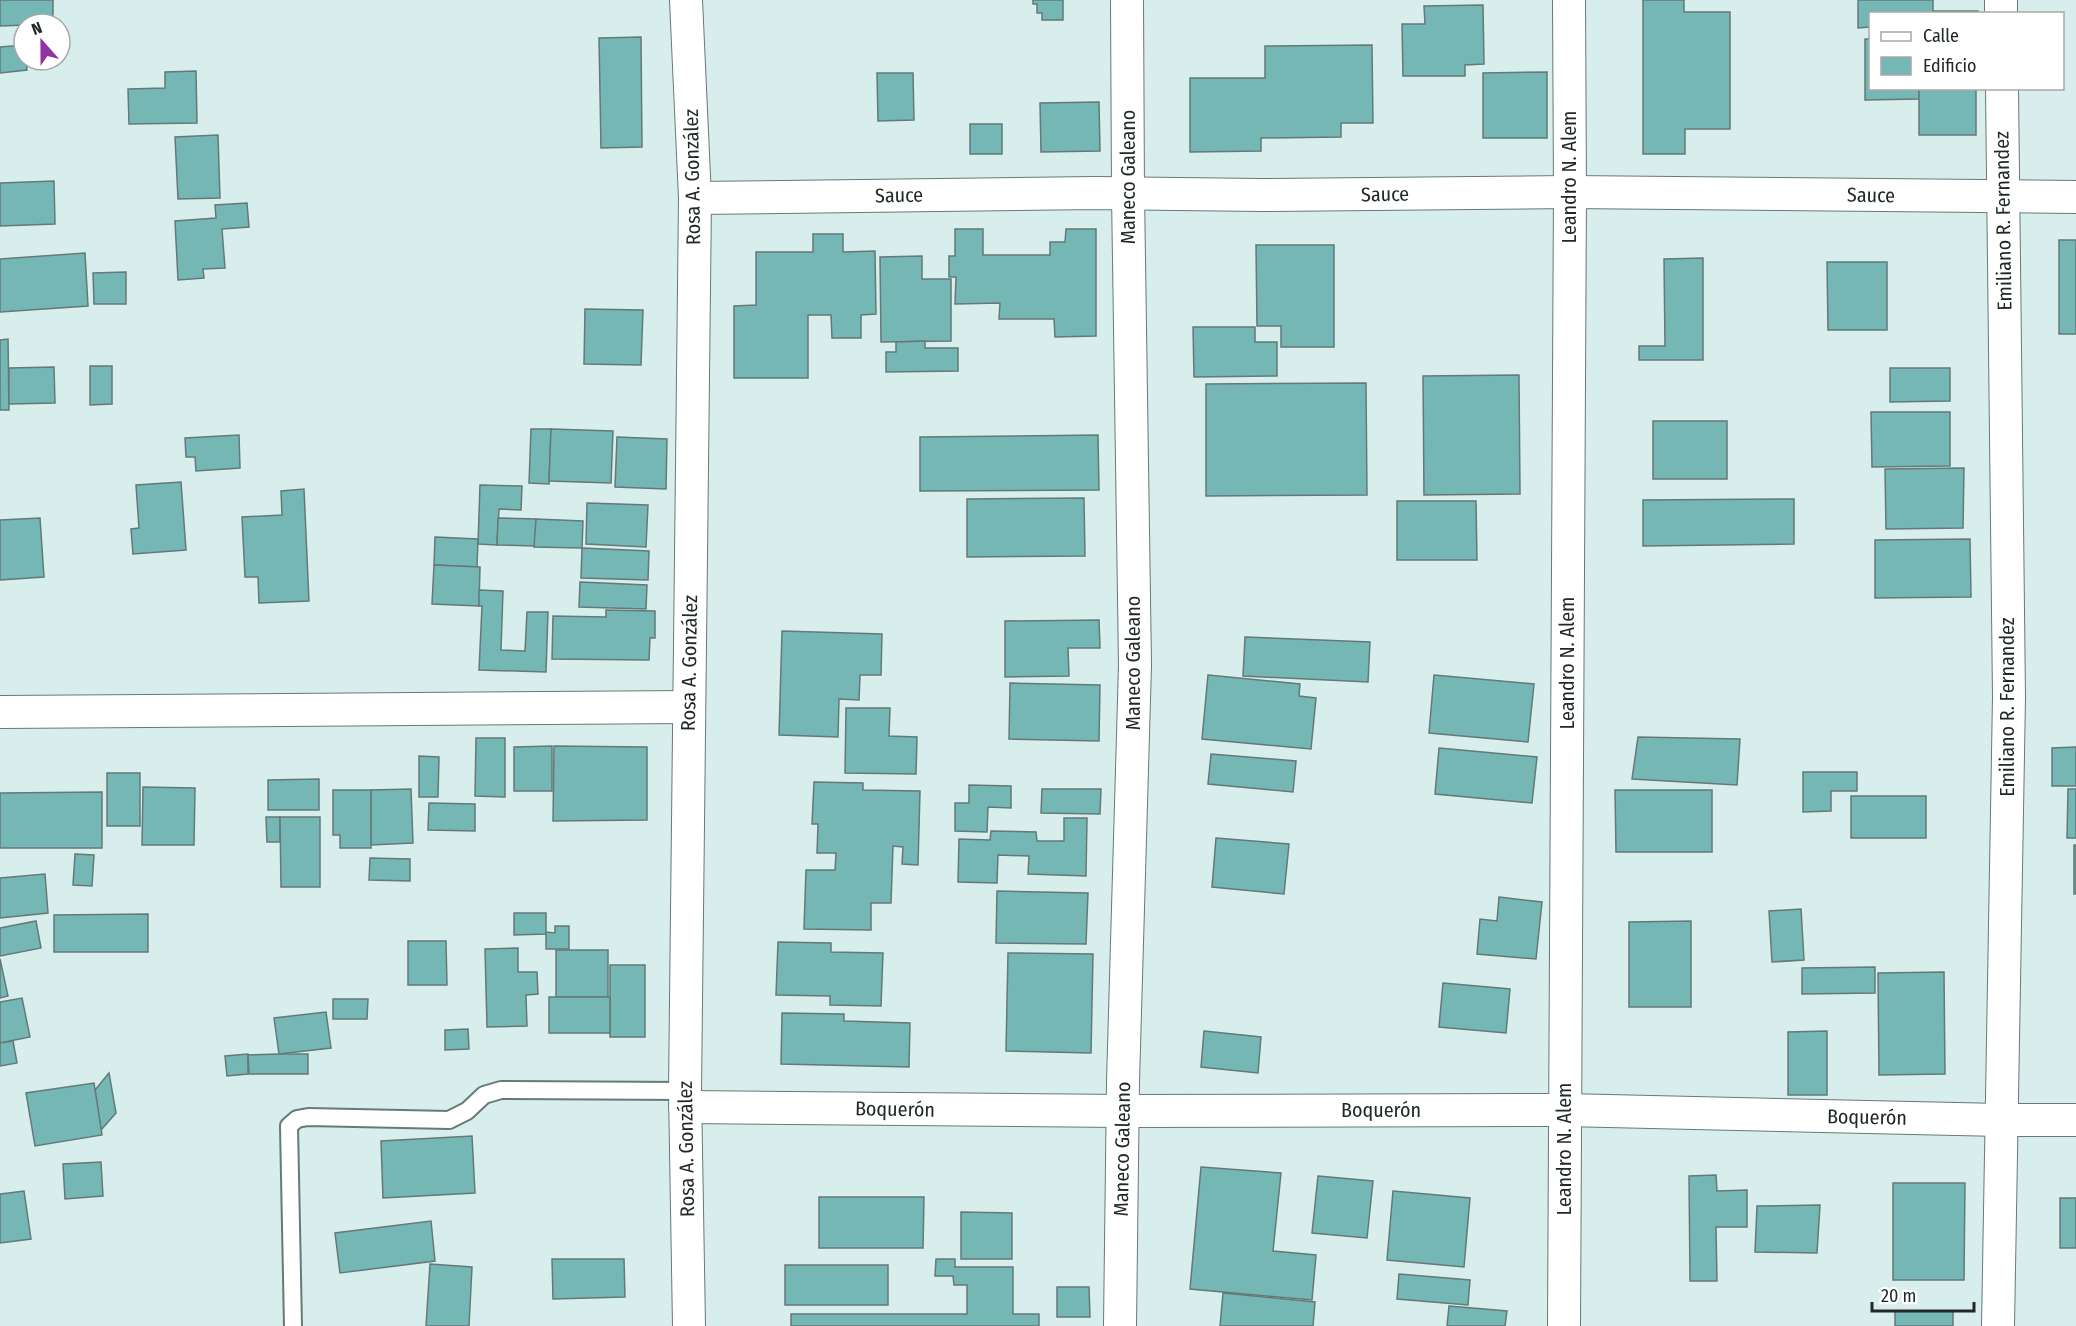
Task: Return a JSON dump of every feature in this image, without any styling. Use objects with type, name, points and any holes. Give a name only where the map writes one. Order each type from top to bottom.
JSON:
[{"type":"street","name":"Rosa A. González","points":[[687,0],[694,198],[685,1099],[689,1326]]},
{"type":"street","name":"Maneco Galeano","points":[[1120,1326],[1122,1111],[1135,665],[1127,0]]},
{"type":"street","name":"Leandro N. Alem","points":[[1564,1326],[1569,0]]},
{"type":"street","name":"Emiliano R. Fernandez","points":[[1998,1326],[2009,697],[2002,90]]},
{"type":"street","name":"Sauce","points":[[694,198],[1128,193],[1273,195],[1570,192],[2076,197]]},
{"type":"street","points":[[0,712],[688,707]]},
{"type":"street","name":"Boquerón","points":[[685,1099],[1122,1111],[1565,1110],[2076,1120]]},
{"type":"lane","points":[[293,1326],[289,1126],[297,1119],[308,1117],[449,1120],[467,1111],[484,1095],[501,1090],[685,1099]]},
{"type":"building","points":[[0,0],[53,0],[53,12],[12,12],[12,26],[0,26]]},
{"type":"building","points":[[1033,0],[1063,0],[1063,20],[1042,20],[1042,13],[1037,13],[1037,4],[1033,4]]},
{"type":"building","points":[[1643,0],[1684,0],[1684,12],[1730,12],[1730,129],[1685,129],[1685,154],[1643,154]]},
{"type":"building","points":[[1858,0],[1933,0],[1933,11],[1978,11],[1869,12],[1869,27],[1858,28]]},
{"type":"building","points":[[1483,5],[1484,64],[1465,65],[1465,76],[1403,76],[1402,24],[1425,24],[1424,6]]},
{"type":"building","points":[[641,37],[642,147],[601,148],[599,38]]},
{"type":"building","points":[[1865,39],[1869,39],[1869,90],[1919,90],[1919,99],[1865,100]]},
{"type":"building","points":[[1372,45],[1373,123],[1341,123],[1341,137],[1261,138],[1261,151],[1190,152],[1190,78],[1265,78],[1265,46]]},
{"type":"building","points":[[12,46],[12,72],[0,73],[0,47]]},
{"type":"building","points":[[196,71],[197,123],[129,124],[128,89],[165,88],[165,72]]},
{"type":"building","points":[[1547,72],[1547,138],[1483,138],[1483,73]]},
{"type":"building","points":[[877,73],[913,73],[914,120],[878,121]]},
{"type":"building","points":[[1919,90],[1976,90],[1976,135],[1919,135]]},
{"type":"building","points":[[1099,102],[1100,151],[1041,152],[1040,103]]},
{"type":"building","points":[[970,124],[1002,124],[1002,154],[970,154]]},
{"type":"building","points":[[218,135],[220,198],[178,199],[175,137]]},
{"type":"building","points":[[54,181],[55,224],[0,226],[0,183]]},
{"type":"building","points":[[247,203],[249,227],[222,229],[225,268],[203,269],[204,278],[178,280],[175,221],[216,218],[215,205]]},
{"type":"building","points":[[955,229],[983,229],[983,255],[1050,255],[1050,242],[1065,242],[1066,229],[1096,229],[1096,336],[1055,337],[1054,319],[999,319],[1000,303],[955,304],[956,277],[949,277],[949,256],[955,256]]},
{"type":"building","points":[[813,234],[843,234],[843,252],[875,251],[876,314],[861,315],[861,338],[832,338],[831,315],[808,315],[808,378],[734,378],[734,306],[756,305],[756,252],[813,252]]},
{"type":"building","points":[[2059,240],[2076,240],[2076,334],[2059,334]]},
{"type":"building","points":[[1256,245],[1334,245],[1334,347],[1281,347],[1281,326],[1257,326]]},
{"type":"building","points":[[85,253],[88,306],[0,312],[0,259]]},
{"type":"building","points":[[922,256],[922,279],[951,279],[951,341],[881,342],[880,257]]},
{"type":"building","points":[[1703,258],[1703,360],[1639,360],[1639,346],[1665,346],[1664,259]]},
{"type":"building","points":[[1827,262],[1887,262],[1887,330],[1828,330]]},
{"type":"building","points":[[126,272],[126,304],[94,304],[93,273]]},
{"type":"building","points":[[585,309],[643,310],[641,365],[584,364]]},
{"type":"building","points":[[1193,327],[1255,327],[1255,342],[1277,342],[1277,376],[1194,377]]},
{"type":"building","points":[[8,339],[9,410],[0,410],[0,340]]},
{"type":"building","points":[[925,341],[925,348],[958,348],[958,371],[886,372],[886,352],[896,352],[896,342]]},
{"type":"building","points":[[90,366],[112,366],[112,404],[90,405]]},
{"type":"building","points":[[54,367],[55,403],[9,404],[9,368]]},
{"type":"building","points":[[1890,368],[1950,368],[1950,401],[1890,402]]},
{"type":"building","points":[[1519,375],[1520,494],[1424,495],[1423,376]]},
{"type":"building","points":[[1366,383],[1367,495],[1206,496],[1206,384]]},
{"type":"building","points":[[1871,412],[1950,412],[1950,466],[1872,467]]},
{"type":"building","points":[[1653,421],[1727,421],[1727,479],[1653,479]]},
{"type":"building","points":[[531,429],[551,429],[549,484],[529,483]]},
{"type":"building","points":[[551,429],[613,431],[611,483],[549,481]]},
{"type":"building","points":[[239,435],[240,468],[196,471],[195,457],[186,457],[185,438]]},
{"type":"building","points":[[1098,435],[1099,490],[920,491],[920,437]]},
{"type":"building","points":[[617,437],[667,439],[666,489],[615,487]]},
{"type":"building","points":[[1964,468],[1963,528],[1886,529],[1885,469]]},
{"type":"building","points":[[181,482],[186,550],[133,554],[131,529],[139,528],[136,485]]},
{"type":"building","points":[[480,485],[522,486],[521,510],[499,509],[497,545],[478,544]]},
{"type":"building","points":[[304,489],[309,601],[259,603],[258,577],[245,577],[242,517],[282,515],[281,491]]},
{"type":"building","points":[[1084,498],[1085,556],[967,557],[967,499]]},
{"type":"building","points":[[1794,499],[1794,544],[1643,546],[1643,500]]},
{"type":"building","points":[[1397,501],[1476,501],[1477,560],[1397,560]]},
{"type":"building","points":[[587,503],[648,505],[646,547],[586,544]]},
{"type":"building","points":[[40,518],[44,577],[0,580],[0,520]]},
{"type":"building","points":[[498,518],[536,519],[535,546],[497,545]]},
{"type":"building","points":[[536,519],[583,521],[582,548],[534,547]]},
{"type":"building","points":[[435,537],[478,539],[477,567],[434,565]]},
{"type":"building","points":[[1970,539],[1971,597],[1875,598],[1875,540]]},
{"type":"building","points":[[582,548],[649,551],[648,580],[581,578]]},
{"type":"building","points":[[434,565],[480,567],[479,606],[432,604]]},
{"type":"building","points":[[580,582],[647,585],[646,609],[579,607]]},
{"type":"building","points":[[479,590],[503,591],[501,650],[525,651],[527,612],[548,612],[546,672],[479,670],[482,606],[479,606]]},
{"type":"building","points":[[606,610],[655,611],[655,638],[650,638],[649,660],[552,659],[553,616],[606,617]]},
{"type":"building","points":[[1099,620],[1100,648],[1068,648],[1069,676],[1005,677],[1005,621]]},
{"type":"building","points":[[782,631],[882,634],[881,675],[860,675],[859,700],[839,699],[838,737],[779,735]]},
{"type":"building","points":[[1245,637],[1370,642],[1368,682],[1243,676]]},
{"type":"building","points":[[1208,675],[1300,684],[1299,696],[1316,698],[1311,749],[1202,739]]},
{"type":"building","points":[[1434,675],[1534,684],[1528,742],[1429,733]]},
{"type":"building","points":[[1010,683],[1100,685],[1099,741],[1009,739]]},
{"type":"building","points":[[846,708],[890,708],[889,736],[917,737],[916,774],[845,773]]},
{"type":"building","points":[[1638,737],[1740,739],[1737,785],[1632,779]]},
{"type":"building","points":[[476,738],[505,738],[505,797],[475,796]]},
{"type":"building","points":[[552,746],[552,791],[514,791],[514,747]]},
{"type":"building","points":[[554,746],[647,747],[647,820],[553,821]]},
{"type":"building","points":[[2076,747],[2076,786],[2052,786],[2052,748]]},
{"type":"building","points":[[1439,748],[1537,757],[1532,803],[1435,794]]},
{"type":"building","points":[[1211,754],[1296,761],[1293,792],[1208,784]]},
{"type":"building","points":[[419,756],[439,757],[438,797],[419,797]]},
{"type":"building","points":[[1803,772],[1857,772],[1857,791],[1831,791],[1831,811],[1803,812]]},
{"type":"building","points":[[107,773],[140,773],[140,826],[107,826]]},
{"type":"building","points":[[319,779],[319,810],[268,810],[268,780]]},
{"type":"building","points":[[814,782],[863,783],[863,790],[920,791],[918,865],[902,864],[903,847],[893,846],[891,903],[871,903],[871,930],[804,929],[806,870],[835,870],[836,853],[817,853],[818,824],[812,824]]},
{"type":"building","points":[[969,785],[1011,786],[1011,808],[988,807],[987,832],[955,831],[955,803],[969,803]]},
{"type":"building","points":[[143,787],[195,788],[194,845],[142,845]]},
{"type":"building","points":[[411,789],[413,843],[371,845],[371,790]]},
{"type":"building","points":[[1042,789],[1101,789],[1100,814],[1041,813]]},
{"type":"building","points":[[2068,789],[2076,789],[2076,838],[2067,838]]},
{"type":"building","points":[[333,790],[371,790],[371,848],[340,848],[340,835],[333,835]]},
{"type":"building","points":[[1615,790],[1712,790],[1712,852],[1616,852]]},
{"type":"building","points":[[102,792],[102,848],[0,848],[0,793]]},
{"type":"building","points":[[1851,796],[1926,796],[1926,838],[1851,838]]},
{"type":"building","points":[[429,803],[475,804],[475,831],[428,830]]},
{"type":"building","points":[[266,817],[280,817],[280,842],[267,842]]},
{"type":"building","points":[[280,817],[320,817],[320,887],[281,887]]},
{"type":"building","points":[[1064,818],[1087,818],[1086,876],[1028,874],[1029,856],[998,855],[997,883],[958,882],[959,839],[990,840],[991,831],[1036,832],[1037,841],[1064,841]]},
{"type":"building","points":[[1216,838],[1289,844],[1284,894],[1212,887]]},
{"type":"building","points":[[2074,845],[2076,845],[2076,894],[2074,894]]},
{"type":"building","points":[[75,854],[94,855],[92,886],[73,885]]},
{"type":"building","points":[[370,858],[410,859],[410,881],[369,880]]},
{"type":"building","points":[[45,874],[48,913],[0,918],[0,878]]},
{"type":"building","points":[[997,891],[1088,893],[1086,944],[996,943]]},
{"type":"building","points":[[1499,897],[1542,902],[1536,959],[1477,954],[1480,919],[1497,921]]},
{"type":"building","points":[[1801,909],[1804,960],[1772,962],[1769,911]]},
{"type":"building","points":[[514,913],[546,913],[546,934],[514,935]]},
{"type":"building","points":[[148,914],[148,952],[54,952],[54,915]]},
{"type":"building","points":[[36,921],[41,948],[0,956],[0,928]]},
{"type":"building","points":[[1691,921],[1691,1007],[1629,1007],[1629,922]]},
{"type":"building","points":[[555,926],[569,926],[569,949],[546,949],[546,932],[555,933]]},
{"type":"building","points":[[408,941],[446,941],[447,985],[408,985]]},
{"type":"building","points":[[778,942],[831,943],[831,952],[883,953],[881,1006],[830,1005],[830,996],[776,995]]},
{"type":"building","points":[[518,948],[518,972],[537,972],[538,994],[526,995],[527,1026],[487,1027],[485,949]]},
{"type":"building","points":[[556,950],[608,950],[608,997],[556,997]]},
{"type":"building","points":[[1008,953],[1093,954],[1091,1053],[1006,1051]]},
{"type":"building","points":[[0,959],[8,996],[0,998]]},
{"type":"building","points":[[610,965],[645,965],[645,1037],[610,1037]]},
{"type":"building","points":[[1875,967],[1875,993],[1802,994],[1802,968]]},
{"type":"building","points":[[1944,972],[1945,1074],[1879,1075],[1878,973]]},
{"type":"building","points":[[1443,983],[1510,989],[1506,1033],[1439,1027]]},
{"type":"building","points":[[549,997],[610,997],[610,1033],[549,1033]]},
{"type":"building","points":[[22,998],[30,1037],[0,1043],[0,1002]]},
{"type":"building","points":[[333,999],[368,999],[367,1019],[333,1019]]},
{"type":"building","points":[[326,1012],[331,1048],[279,1054],[274,1018]]},
{"type":"building","points":[[782,1013],[844,1014],[844,1021],[910,1023],[909,1067],[781,1064]]},
{"type":"building","points":[[468,1029],[469,1049],[445,1050],[445,1030]]},
{"type":"building","points":[[1204,1031],[1261,1037],[1258,1073],[1201,1067]]},
{"type":"building","points":[[1827,1031],[1827,1095],[1788,1095],[1788,1032]]},
{"type":"building","points":[[13,1041],[17,1063],[0,1066],[0,1043]]},
{"type":"building","points":[[248,1054],[248,1074],[227,1076],[225,1056]]},
{"type":"building","points":[[308,1054],[308,1074],[249,1074],[248,1055]]},
{"type":"building","points":[[109,1073],[116,1113],[101,1130],[95,1090]]},
{"type":"building","points":[[94,1083],[102,1135],[35,1146],[26,1093]]},
{"type":"building","points":[[472,1136],[475,1193],[383,1198],[381,1141]]},
{"type":"building","points":[[101,1162],[103,1196],[65,1199],[63,1164]]},
{"type":"building","points":[[1201,1167],[1281,1173],[1273,1251],[1316,1255],[1312,1300],[1190,1289]]},
{"type":"building","points":[[1716,1175],[1717,1191],[1747,1190],[1747,1227],[1716,1227],[1717,1281],[1690,1281],[1689,1176]]},
{"type":"building","points":[[1318,1176],[1373,1181],[1367,1238],[1312,1233]]},
{"type":"building","points":[[1893,1183],[1965,1183],[1964,1280],[1893,1280]]},
{"type":"building","points":[[24,1191],[31,1239],[0,1243],[0,1194]]},
{"type":"building","points":[[1393,1191],[1470,1198],[1464,1267],[1387,1260]]},
{"type":"building","points":[[819,1197],[924,1197],[923,1248],[819,1248]]},
{"type":"building","points":[[2060,1198],[2076,1198],[2076,1248],[2060,1248]]},
{"type":"building","points":[[1820,1205],[1817,1253],[1755,1252],[1757,1206]]},
{"type":"building","points":[[961,1212],[1012,1213],[1012,1259],[961,1259]]},
{"type":"building","points":[[431,1221],[435,1261],[340,1273],[335,1233]]},
{"type":"building","points":[[552,1259],[624,1259],[625,1297],[553,1299]]},
{"type":"building","points":[[936,1259],[955,1259],[955,1267],[1013,1267],[1013,1314],[1039,1314],[1039,1326],[791,1326],[791,1314],[967,1314],[967,1285],[954,1285],[953,1276],[935,1276]]},
{"type":"building","points":[[430,1264],[472,1267],[469,1326],[426,1326]]},
{"type":"building","points":[[785,1265],[888,1265],[888,1305],[785,1305]]},
{"type":"building","points":[[1399,1274],[1470,1280],[1468,1305],[1397,1299]]},
{"type":"building","points":[[1057,1287],[1089,1287],[1090,1317],[1057,1317]]},
{"type":"building","points":[[1223,1293],[1315,1302],[1313,1326],[1220,1326]]},
{"type":"building","points":[[1449,1306],[1507,1311],[1505,1326],[1447,1326]]},
{"type":"building","points":[[1895,1311],[1953,1311],[1953,1326],[1895,1326]]}]
